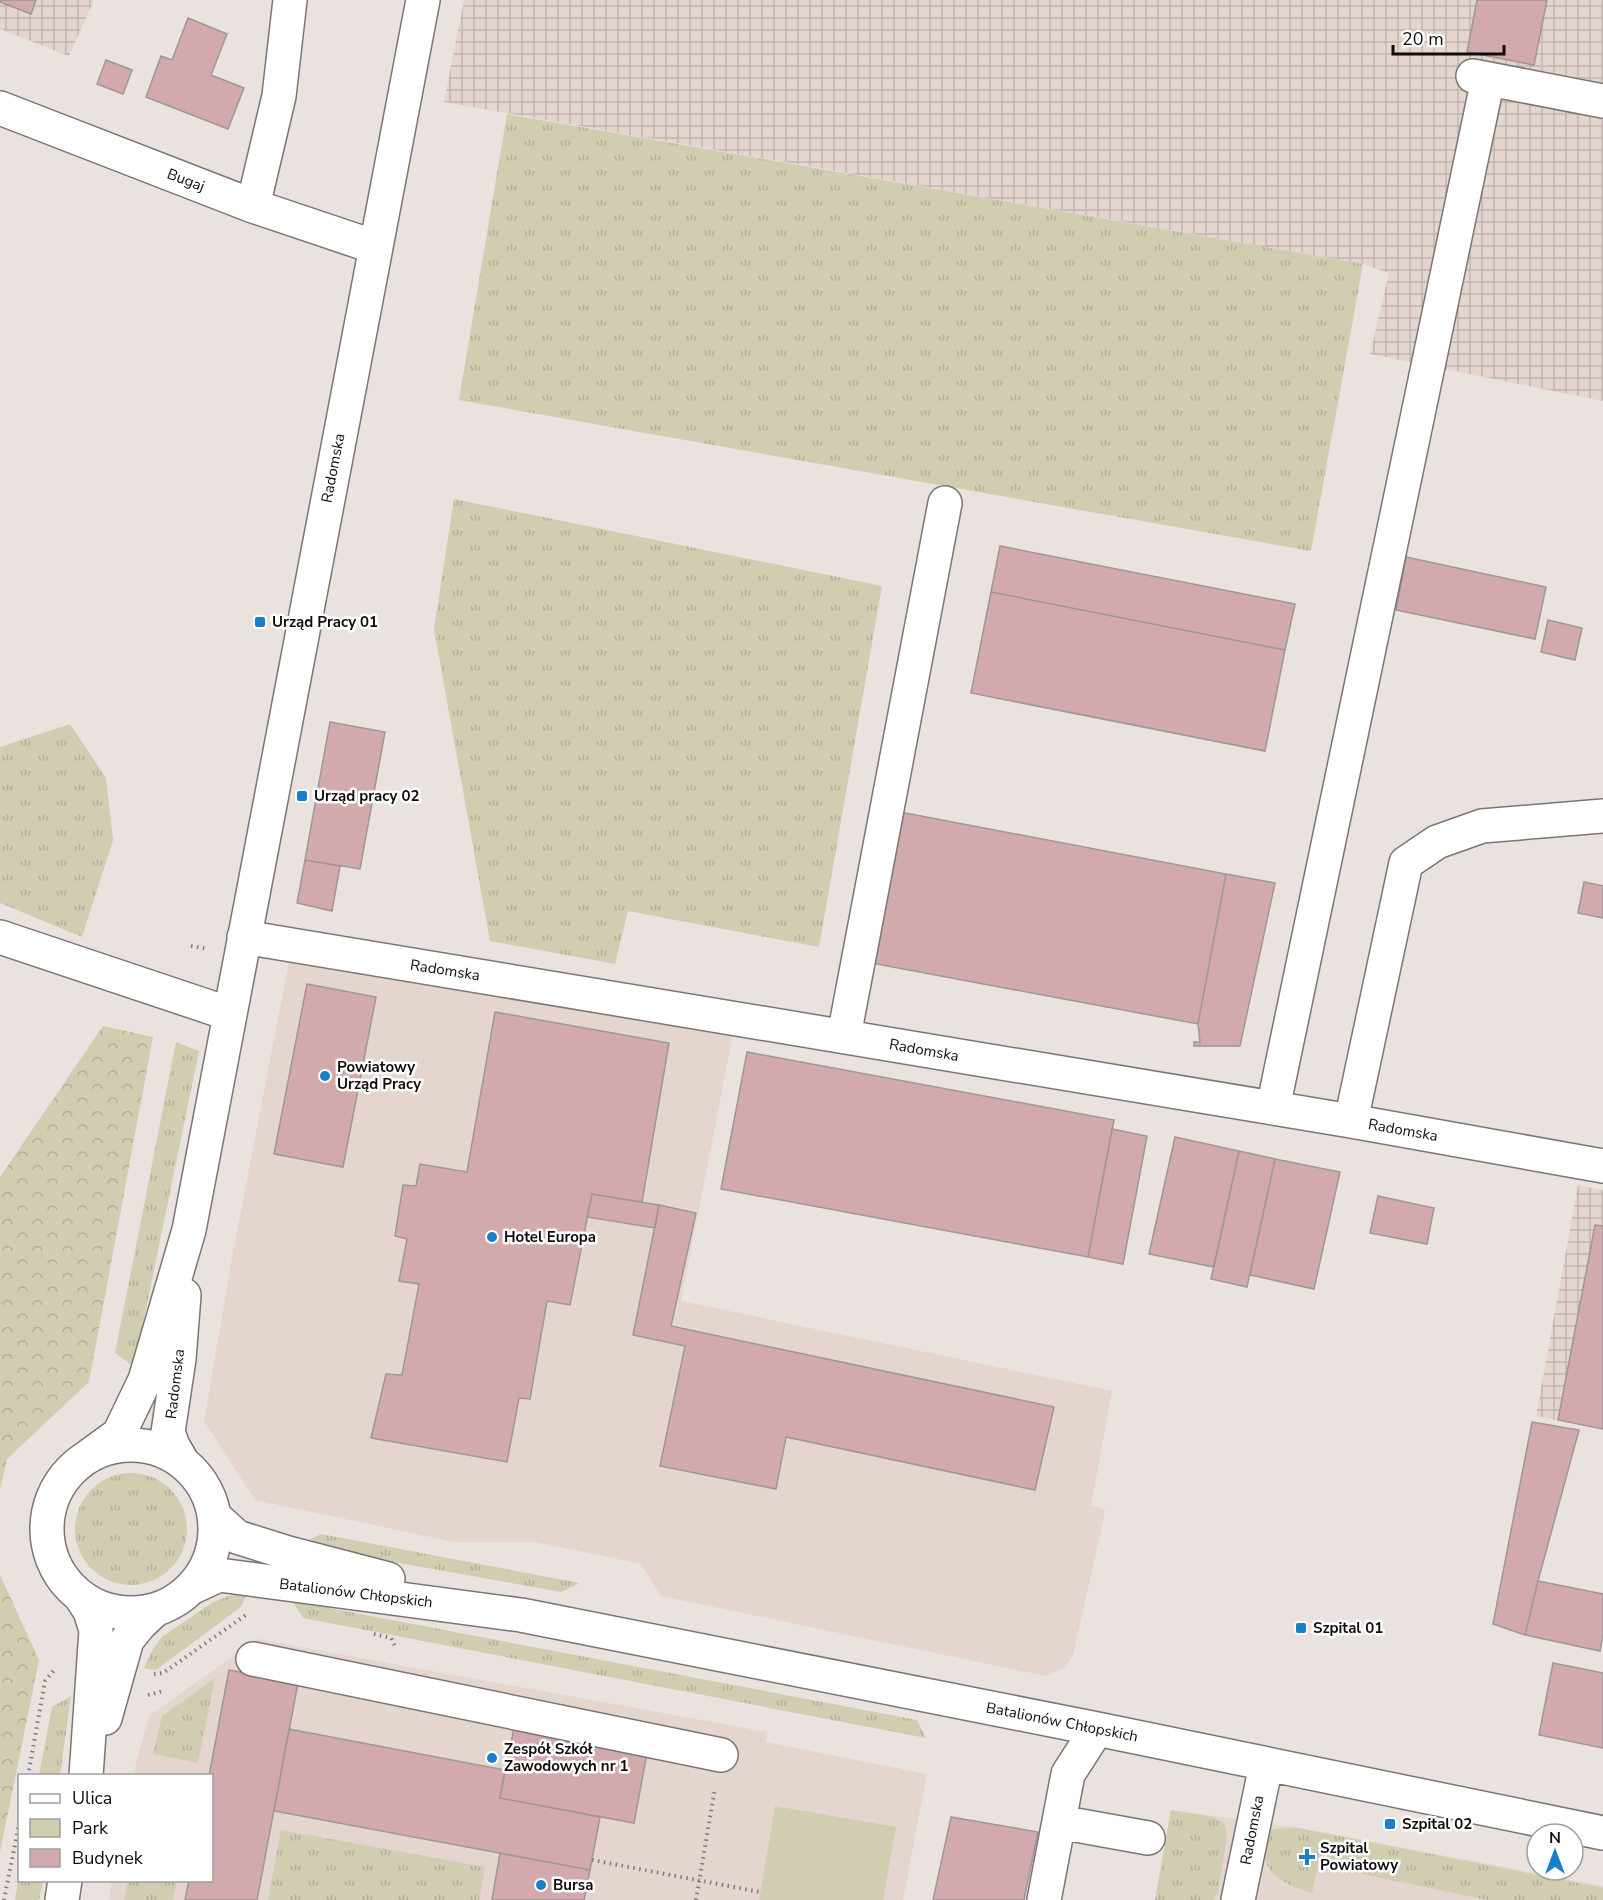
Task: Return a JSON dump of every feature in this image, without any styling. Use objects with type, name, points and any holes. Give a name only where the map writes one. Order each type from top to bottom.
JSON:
[{"type":"street","points":[[253,206],[279,96],[290,0]]},
{"type":"street","name":"Radomska","points":[[90,1455],[119,1434],[145,1380],[189,1230],[423,0]]},
{"type":"street","points":[[1273,1108],[1480,78],[1603,101]]},
{"type":"street","name":"Bugaj","points":[[0,108],[253,206],[375,247]]},
{"type":"street","points":[[844,1036],[945,502]]},
{"type":"street","points":[[1351,1121],[1406,863],[1437,842],[1482,826],[1603,816]]},
{"type":"street","name":"Radomska","points":[[244,936],[1351,1121],[1603,1166]]},
{"type":"street","points":[[0,937],[230,1014]]},
{"type":"street","name":"Radomska","points":[[183,1463],[168,1432],[178,1359],[189,1230]]},
{"type":"street","points":[[81,1597],[102,1609],[132,1614],[154,1611],[176,1601],[193,1587],[206,1568],[212,1553],[215,1539],[215,1517],[209,1497],[198,1478],[183,1463],[151,1447],[113,1447],[90,1455],[72,1470],[57,1489],[49,1512],[47,1536],[52,1559],[64,1580],[81,1597],[90,1611],[96,1630],[87,1773]]},
{"type":"street","name":"Batalionów Chłopskich","points":[[215,1517],[237,1537],[288,1553],[521,1615]]},
{"type":"street","name":"Batalionów Chłopskich","points":[[193,1587],[219,1575],[521,1615],[1096,1729],[1603,1833]]},
{"type":"street","points":[[87,1773],[107,1713],[110,1695],[127,1640],[154,1611]]},
{"type":"street","points":[[253,1659],[721,1755]]},
{"type":"street","points":[[1044,1900],[1068,1774],[1096,1729]]},
{"type":"street","name":"Radomska","points":[[1246,1899],[1266,1765]]},
{"type":"street","points":[[1059,1822],[1148,1838]]},
{"type":"street","points":[[62,1900],[66,1882]]},
{"type":"path","points":[[28,1774],[45,1681],[57,1667],[63,1665]]},
{"type":"path","points":[[696,1900],[721,1755]]},
{"type":"path","points":[[4,1900],[18,1829]]},
{"type":"path","points":[[592,1860],[760,1892]]},
{"type":"shaded area","points":[[0,0],[94,0],[69,56],[0,29]]},
{"type":"shaded area","points":[[464,0],[1603,0],[1603,401],[1370,354],[1389,273],[1363,264],[444,102]]},
{"type":"shaded area","points":[[291,951],[734,1029],[681,1301],[1112,1391],[1091,1506],[1105,1510],[1103,1522],[1073,1655],[1064,1668],[1046,1676],[661,1596],[641,1564],[536,1542],[455,1542],[255,1500],[204,1421],[234,1247]]},
{"type":"shaded area","points":[[1578,1185],[1603,1190],[1603,1429],[1536,1416]]},
{"type":"shaded area","name":"Zespół Szkół Zawodowych nr 1","points":[[257,1639],[767,1732],[766,1742],[927,1774],[903,1900],[109,1900],[112,1882],[213,1882],[213,1774],[133,1774],[149,1716]]},
{"type":"shaded area","name":"Szpital Powiatowy","points":[[1171,1810],[1300,1828],[1525,1871],[1525,1882],[1582,1882],[1603,1886],[1603,1900],[1155,1900]]},
{"type":"green space","points":[[507,114],[1363,264],[1311,551],[459,400]]},
{"type":"green space","points":[[454,499],[882,586],[819,947],[628,911],[615,964],[490,941],[434,629]]},
{"type":"green space","points":[[70,724],[106,778],[113,840],[82,937],[0,903],[0,747]]},
{"type":"green space","points":[[103,1026],[153,1037],[89,1382],[7,1459],[0,1490],[0,1177]]},
{"type":"green space","points":[[176,1042],[199,1051],[134,1367],[115,1353]]},
{"type":"green space","points":[[131,1473],[152,1477],[171,1489],[183,1508],[187,1529],[183,1550],[171,1569],[152,1581],[131,1585],[110,1581],[91,1569],[79,1550],[75,1529],[79,1508],[91,1489],[110,1477]]},
{"type":"green space","points":[[321,1534],[580,1583],[561,1592],[299,1545]]},
{"type":"green space","points":[[0,1575],[39,1660],[0,1852]]},
{"type":"green space","points":[[247,1593],[241,1607],[156,1670],[144,1668],[153,1649],[163,1636],[213,1602]]},
{"type":"green space","points":[[292,1601],[917,1720],[926,1738],[303,1618]]},
{"type":"green space","points":[[215,1678],[198,1763],[153,1754],[162,1716]]},
{"type":"green space","points":[[71,1696],[60,1774],[39,1774],[52,1707]]},
{"type":"green space","points":[[775,1806],[896,1827],[883,1900],[759,1900]]},
{"type":"green space","points":[[1171,1810],[1213,1817],[1224,1823],[1227,1835],[1218,1893],[1213,1900],[1155,1900]]},
{"type":"green space","points":[[1298,1828],[1525,1873],[1525,1882],[1572,1882],[1603,1888],[1603,1900],[1488,1900],[1318,1865],[1312,1893],[1281,1880],[1270,1869],[1266,1862],[1264,1847],[1270,1830]]},
{"type":"green space","points":[[281,1830],[485,1867],[479,1900],[268,1900]]},
{"type":"green space","points":[[18,1882],[43,1882],[39,1900],[15,1900]]},
{"type":"green space","points":[[128,1882],[177,1882],[173,1900],[124,1900]]},
{"type":"building","points":[[0,0],[36,0],[31,14],[0,2]]},
{"type":"building","points":[[1477,0],[1547,0],[1534,65],[1467,52]]},
{"type":"building","points":[[188,18],[227,34],[211,75],[244,88],[228,129],[146,97],[161,56],[172,60]]},
{"type":"building","points":[[106,60],[132,70],[123,94],[97,84]]},
{"type":"building","points":[[1000,546],[1295,604],[1285,650],[991,592]]},
{"type":"building","points":[[1406,557],[1546,587],[1535,639],[1396,610]]},
{"type":"building","points":[[991,592],[1285,650],[1265,751],[971,693]]},
{"type":"building","points":[[1548,620],[1582,628],[1575,660],[1541,652]]},
{"type":"building","points":[[330,722],[385,732],[360,869],[305,860]]},
{"type":"building","points":[[900,812],[1226,874],[1198,1024],[871,963]]},
{"type":"building","points":[[305,860],[340,866],[332,911],[297,903]]},
{"type":"building","points":[[1226,874],[1275,883],[1240,1046],[1194,1046],[1194,1042],[1200,1042],[1198,1024]]},
{"type":"building","points":[[1584,882],[1603,886],[1603,918],[1578,913]]},
{"type":"building","name":"Powiatowy Urząd Pracy","points":[[307,984],[376,997],[343,1167],[274,1154]]},
{"type":"building","name":"Hotel Europa","points":[[495,1012],[669,1043],[642,1202],[592,1194],[570,1305],[547,1301],[530,1399],[519,1398],[507,1462],[371,1438],[386,1374],[402,1375],[419,1284],[399,1281],[407,1239],[395,1236],[403,1185],[416,1186],[420,1164],[467,1172]]},
{"type":"building","points":[[747,1052],[1114,1120],[1088,1257],[721,1189]]},
{"type":"building","points":[[1112,1129],[1147,1136],[1123,1264],[1088,1257]]},
{"type":"building","points":[[1175,1137],[1239,1151],[1214,1267],[1149,1254]]},
{"type":"building","points":[[1239,1151],[1275,1159],[1247,1287],[1211,1279]]},
{"type":"building","points":[[1275,1159],[1340,1172],[1314,1289],[1250,1275]]},
{"type":"building","points":[[592,1194],[659,1205],[655,1228],[587,1217]]},
{"type":"building","points":[[1378,1196],[1434,1208],[1427,1244],[1370,1233]]},
{"type":"building","points":[[659,1205],[696,1213],[671,1326],[1054,1407],[1035,1490],[786,1437],[776,1489],[660,1466],[685,1346],[633,1335]]},
{"type":"building","points":[[1595,1225],[1603,1226],[1603,1429],[1558,1420]]},
{"type":"building","points":[[1532,1422],[1579,1430],[1525,1635],[1493,1624]]},
{"type":"building","points":[[1538,1581],[1603,1594],[1603,1634],[1600,1651],[1525,1635]]},
{"type":"building","points":[[1553,1663],[1603,1673],[1603,1748],[1539,1735]]},
{"type":"building","points":[[229,1670],[298,1683],[257,1900],[185,1900],[189,1882],[213,1882],[213,1774],[209,1774]]},
{"type":"building","points":[[514,1728],[647,1753],[634,1823],[500,1798]]},
{"type":"building","points":[[289,1729],[505,1770],[500,1798],[600,1817],[590,1870],[274,1811]]},
{"type":"building","points":[[951,1817],[1038,1832],[1024,1900],[933,1900]]},
{"type":"building","name":"Bursa","points":[[500,1853],[590,1870],[584,1900],[492,1900]]},
{"type":"place","name":"Urząd Pracy 01","points":[[260,622]]},
{"type":"place","name":"Urząd pracy 02","points":[[302,796]]},
{"type":"place","name":"Powiatowy Urząd Pracy","points":[[325,1076]]},
{"type":"place","name":"Hotel Europa","points":[[492,1237]]},
{"type":"place","name":"Szpital 01","points":[[1301,1628]]},
{"type":"place","name":"Zespół Szkół Zawodowych nr 1","points":[[492,1758]]},
{"type":"place","name":"Szpital 02","points":[[1390,1824]]},
{"type":"place","name":"Szpital Powiatowy","points":[[1307,1857]]},
{"type":"place","name":"Bursa","points":[[541,1885]]}]
